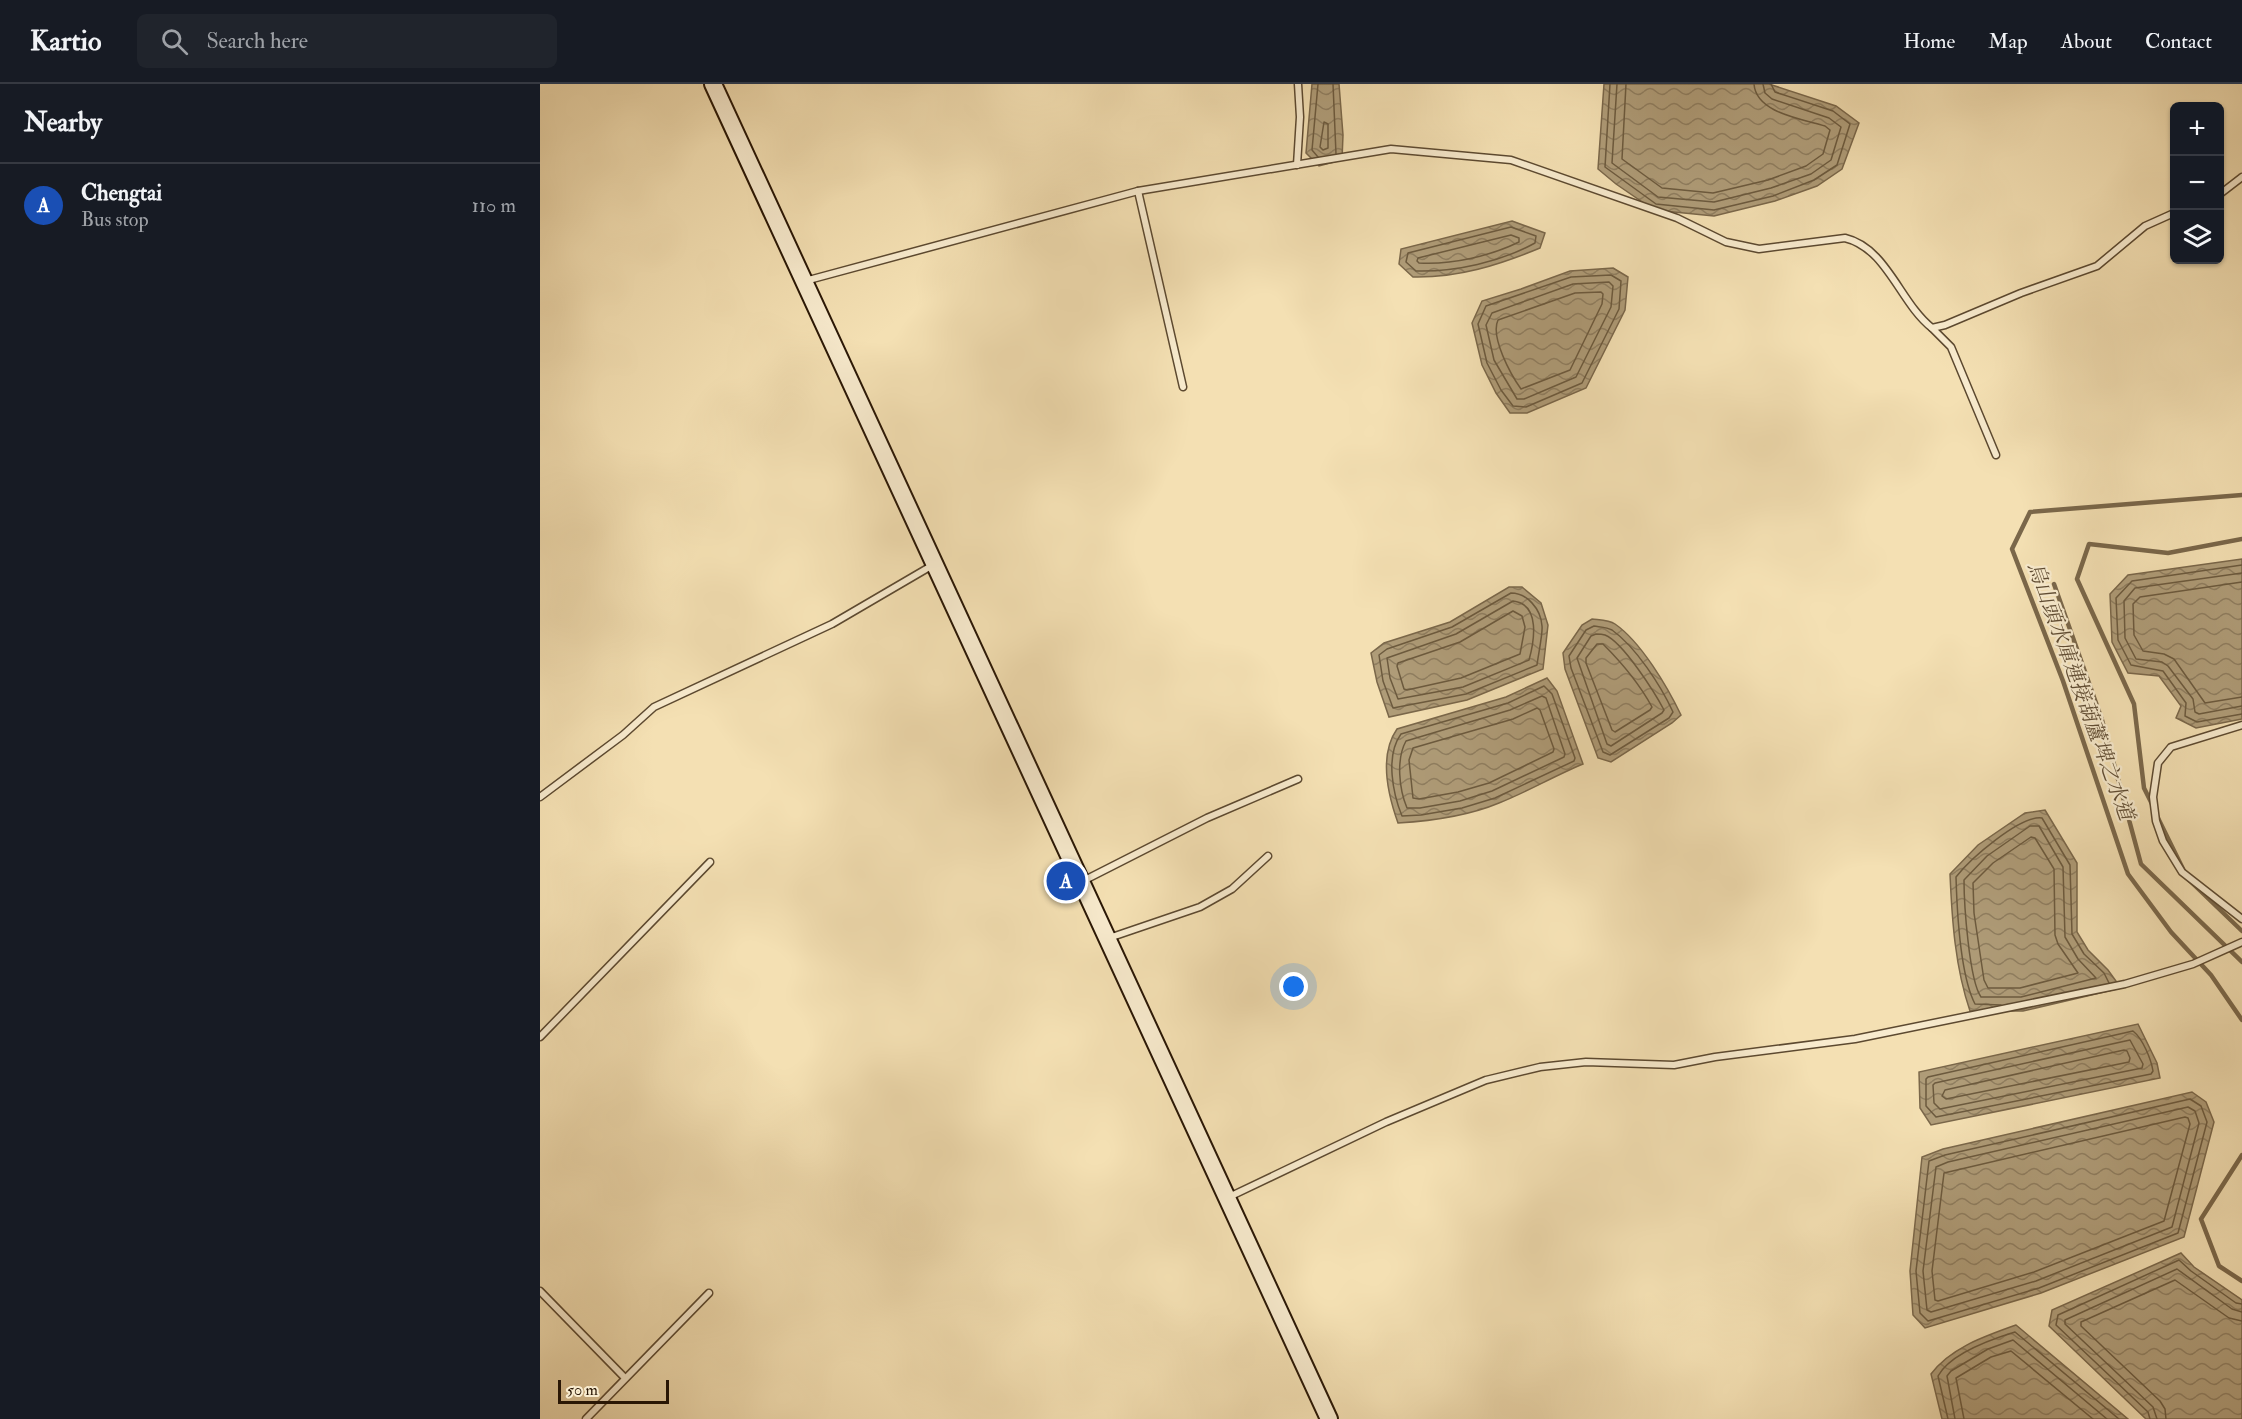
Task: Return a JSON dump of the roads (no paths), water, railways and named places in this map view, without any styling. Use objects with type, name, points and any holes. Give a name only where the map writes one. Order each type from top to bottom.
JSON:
[{"type":"street","points":[[714,84],[933,565],[1329,1419]]},
{"type":"lane","points":[[1297,165],[1300,117],[1298,84]]},
{"type":"lane","points":[[805,281],[1138,191],[1391,149],[1511,160],[1677,218],[1726,242],[1759,249],[1845,238],[1858,241],[1879,260],[1919,318],[1951,347],[1996,455]]},
{"type":"lane","points":[[2224,191],[2242,177]]},
{"type":"lane","points":[[1138,191],[1183,387]]},
{"type":"lane","points":[[1932,328],[2097,266],[2145,226],[2170,215]]},
{"type":"lane","points":[[540,796],[622,735],[654,707],[832,624],[933,565]]},
{"type":"lane","points":[[2242,725],[2171,747],[2158,763],[2153,797],[2156,821],[2163,841],[2182,872],[2242,919]]},
{"type":"lane","points":[[1081,882],[1207,818],[1298,779]]},
{"type":"lane","points":[[1107,939],[1200,907],[1232,889],[1268,856]]},
{"type":"lane","points":[[540,1037],[710,862]]},
{"type":"lane","points":[[1227,1198],[1386,1122],[1486,1080],[1540,1067],[1586,1062],[1674,1065],[1715,1056],[1856,1039],[2125,984],[2193,964],[2242,942]]},
{"type":"lane","points":[[540,1291],[626,1378]]},
{"type":"lane","points":[[586,1419],[709,1293]]},
{"type":"water","points":[[1312,84],[1339,84],[1343,135],[1342,160],[1319,166],[1306,153]]},
{"type":"water","points":[[1604,84],[1769,84],[1836,106],[1859,123],[1842,169],[1817,186],[1775,201],[1714,216],[1654,210],[1598,169]]},
{"type":"water","points":[[1512,221],[1545,233],[1540,248],[1494,265],[1462,273],[1430,277],[1413,277],[1399,264],[1401,249]]},
{"type":"water","points":[[1613,268],[1628,277],[1625,310],[1586,388],[1527,413],[1510,413],[1496,393],[1482,365],[1472,323],[1482,301],[1570,271]]},
{"type":"water","points":[[2242,559],[2242,719],[2196,728],[2176,718],[2181,706],[2159,676],[2128,673],[2112,642],[2110,594],[2128,575]]},
{"type":"water","points":[[1509,587],[1522,587],[1541,603],[1548,625],[1543,669],[1467,700],[1389,717],[1377,682],[1371,653],[1384,643],[1450,622]]},
{"type":"water","points":[[1592,619],[1613,623],[1625,632],[1644,653],[1661,678],[1681,715],[1611,762],[1598,758],[1565,669],[1563,653],[1582,625]]},
{"type":"water","points":[[1547,678],[1557,691],[1583,764],[1487,808],[1449,817],[1398,823],[1388,788],[1386,763],[1391,740],[1397,729],[1506,697]]},
{"type":"water","points":[[2045,810],[2077,863],[2077,932],[2088,950],[2108,970],[2121,988],[2023,1011],[1970,1011],[1953,926],[1950,874],[1978,845],[2025,813]]},
{"type":"water","points":[[2138,1024],[2157,1063],[2160,1078],[1931,1125],[1920,1108],[1919,1072]]},
{"type":"water","points":[[2192,1092],[2206,1102],[2214,1122],[2184,1237],[2041,1293],[1925,1328],[1913,1315],[1910,1271],[1922,1157],[1943,1149]]},
{"type":"water","points":[[2181,1253],[2194,1267],[2242,1300],[2242,1419],[2146,1419],[2049,1326],[2052,1310]]},
{"type":"water","points":[[2016,1325],[2128,1419],[1942,1419],[1931,1374],[1948,1356],[1981,1338]]},
{"type":"waterway","name":"烏山頭水庫連接葫蘆埤之水道","points":[[2242,495],[2030,512],[2012,549],[2063,681],[2128,874],[2171,932],[2211,975],[2242,1020]]},
{"type":"waterway","name":"烏山頭水庫連接葫蘆埤之水道","points":[[2153,806],[2144,788],[2134,704],[2077,579],[2089,544],[2168,553],[2242,539]]},
{"type":"waterway","points":[[2054,584],[2102,720],[2141,864],[2242,962]]},
{"type":"waterway","name":"烏山頭水庫連接葫蘆埤之水道","points":[[2156,814],[2184,871]]},
{"type":"waterway","name":"烏山頭水庫連接葫蘆埤之水道","points":[[2188,879],[2242,931]]},
{"type":"waterway","name":"烏山頭水庫連接葫蘆埤之水道","points":[[2242,1155],[2201,1219],[2219,1266],[2242,1281]]},
{"type":"place","name":"Chengtai","points":[[1066,881]]}]
